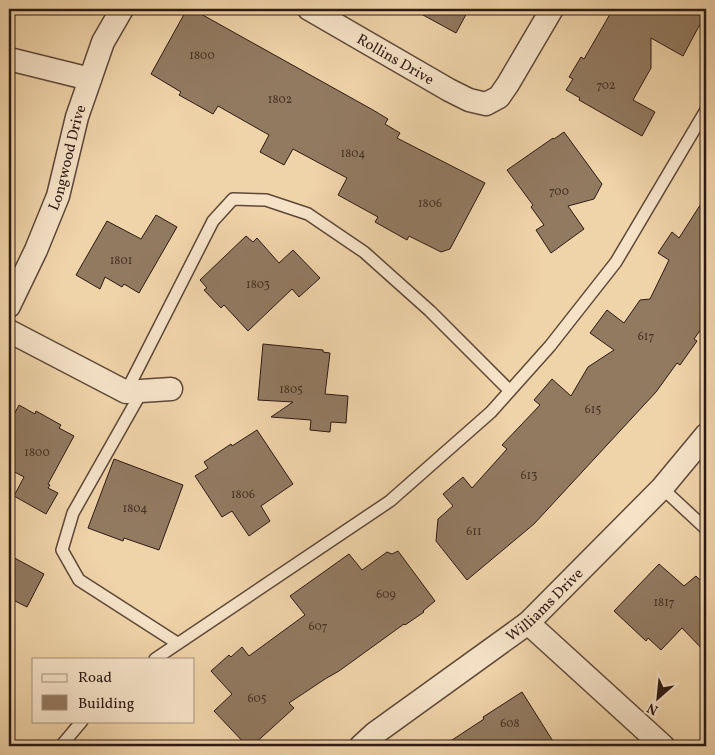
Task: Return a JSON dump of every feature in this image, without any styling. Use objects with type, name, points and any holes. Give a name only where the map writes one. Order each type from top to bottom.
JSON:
[{"type":"street","name":"Longwood Drive","points":[[9,306],[36,250],[58,196],[77,118],[90,79],[104,42],[122,9]]},
{"type":"street","name":"Rollins Drive","points":[[308,9],[334,19],[449,90],[469,100],[486,104],[499,97],[552,9]]},
{"type":"street","points":[[9,59],[90,79]]},
{"type":"street","points":[[9,331],[134,392],[171,389]]},
{"type":"street","name":"Williams Drive","points":[[361,746],[374,734],[528,623],[662,488],[706,435]]},
{"type":"street","points":[[528,623],[659,745]]},
{"type":"lane","points":[[156,658],[390,500],[491,412],[550,346],[616,262],[706,110]]},
{"type":"lane","points":[[177,643],[80,580],[62,550],[73,513],[134,392],[213,221],[233,199],[266,200],[308,214],[364,252],[430,311],[510,390]]},
{"type":"lane","points":[[662,488],[706,529]]},
{"type":"lane","points":[[61,746],[81,722]]},
{"type":"building","points":[[187,9],[192,9],[373,110],[388,119],[385,124],[400,133],[397,138],[485,183],[450,249],[441,252],[409,236],[407,240],[375,222],[378,217],[338,195],[347,178],[293,149],[284,165],[260,152],[269,135],[218,106],[213,114],[179,95],[181,92],[151,74]]},
{"type":"building","points":[[412,9],[469,9],[456,33]]},
{"type":"building","points":[[613,9],[706,9],[706,13],[683,56],[651,38],[651,68],[633,100],[655,112],[642,136],[579,100],[580,98],[566,90],[573,79],[569,77],[581,57],[584,59]]},
{"type":"building","points":[[564,132],[602,184],[594,199],[568,206],[584,229],[551,253],[536,230],[544,225],[531,207],[533,205],[507,170]]},
{"type":"building","points":[[706,196],[706,322],[694,339],[697,341],[680,365],[677,363],[656,392],[534,524],[467,580],[436,541],[438,519],[453,506],[443,494],[463,477],[472,488],[507,449],[502,445],[540,405],[534,400],[552,379],[571,396],[588,367],[614,350],[590,333],[607,310],[624,323],[640,300],[650,299],[669,260],[658,253],[672,232],[679,238]]},
{"type":"building","points":[[156,215],[177,227],[139,293],[124,284],[122,287],[105,277],[100,289],[76,275],[107,221],[141,239]]},
{"type":"building","points":[[246,236],[253,242],[257,238],[279,263],[293,250],[320,278],[299,297],[292,289],[248,331],[224,305],[221,308],[204,290],[207,288],[200,280]]},
{"type":"building","points":[[263,344],[323,350],[323,352],[330,353],[325,394],[348,396],[346,423],[331,422],[330,432],[310,430],[311,420],[271,417],[293,402],[258,400]]},
{"type":"building","points":[[19,405],[35,414],[36,411],[61,425],[59,428],[74,436],[48,484],[50,485],[48,488],[58,493],[46,514],[14,496],[24,477],[9,469],[9,424]]},
{"type":"building","points":[[257,430],[293,484],[261,506],[270,521],[249,536],[232,511],[222,517],[195,476],[208,468],[204,462]]},
{"type":"building","points":[[114,459],[183,485],[159,550],[124,538],[123,541],[88,528]]},
{"type":"building","points":[[398,551],[435,601],[424,612],[289,703],[294,708],[252,746],[247,746],[214,711],[232,694],[211,671],[229,655],[231,657],[242,647],[249,656],[305,615],[290,596],[349,554],[362,570],[387,552],[392,554]]},
{"type":"building","points":[[9,555],[44,574],[27,607],[9,598]]},
{"type":"building","points":[[659,564],[684,586],[696,576],[706,586],[706,653],[682,628],[661,650],[648,638],[646,641],[614,611]]},
{"type":"building","points":[[522,692],[556,746],[443,746],[484,719],[483,717]]}]
